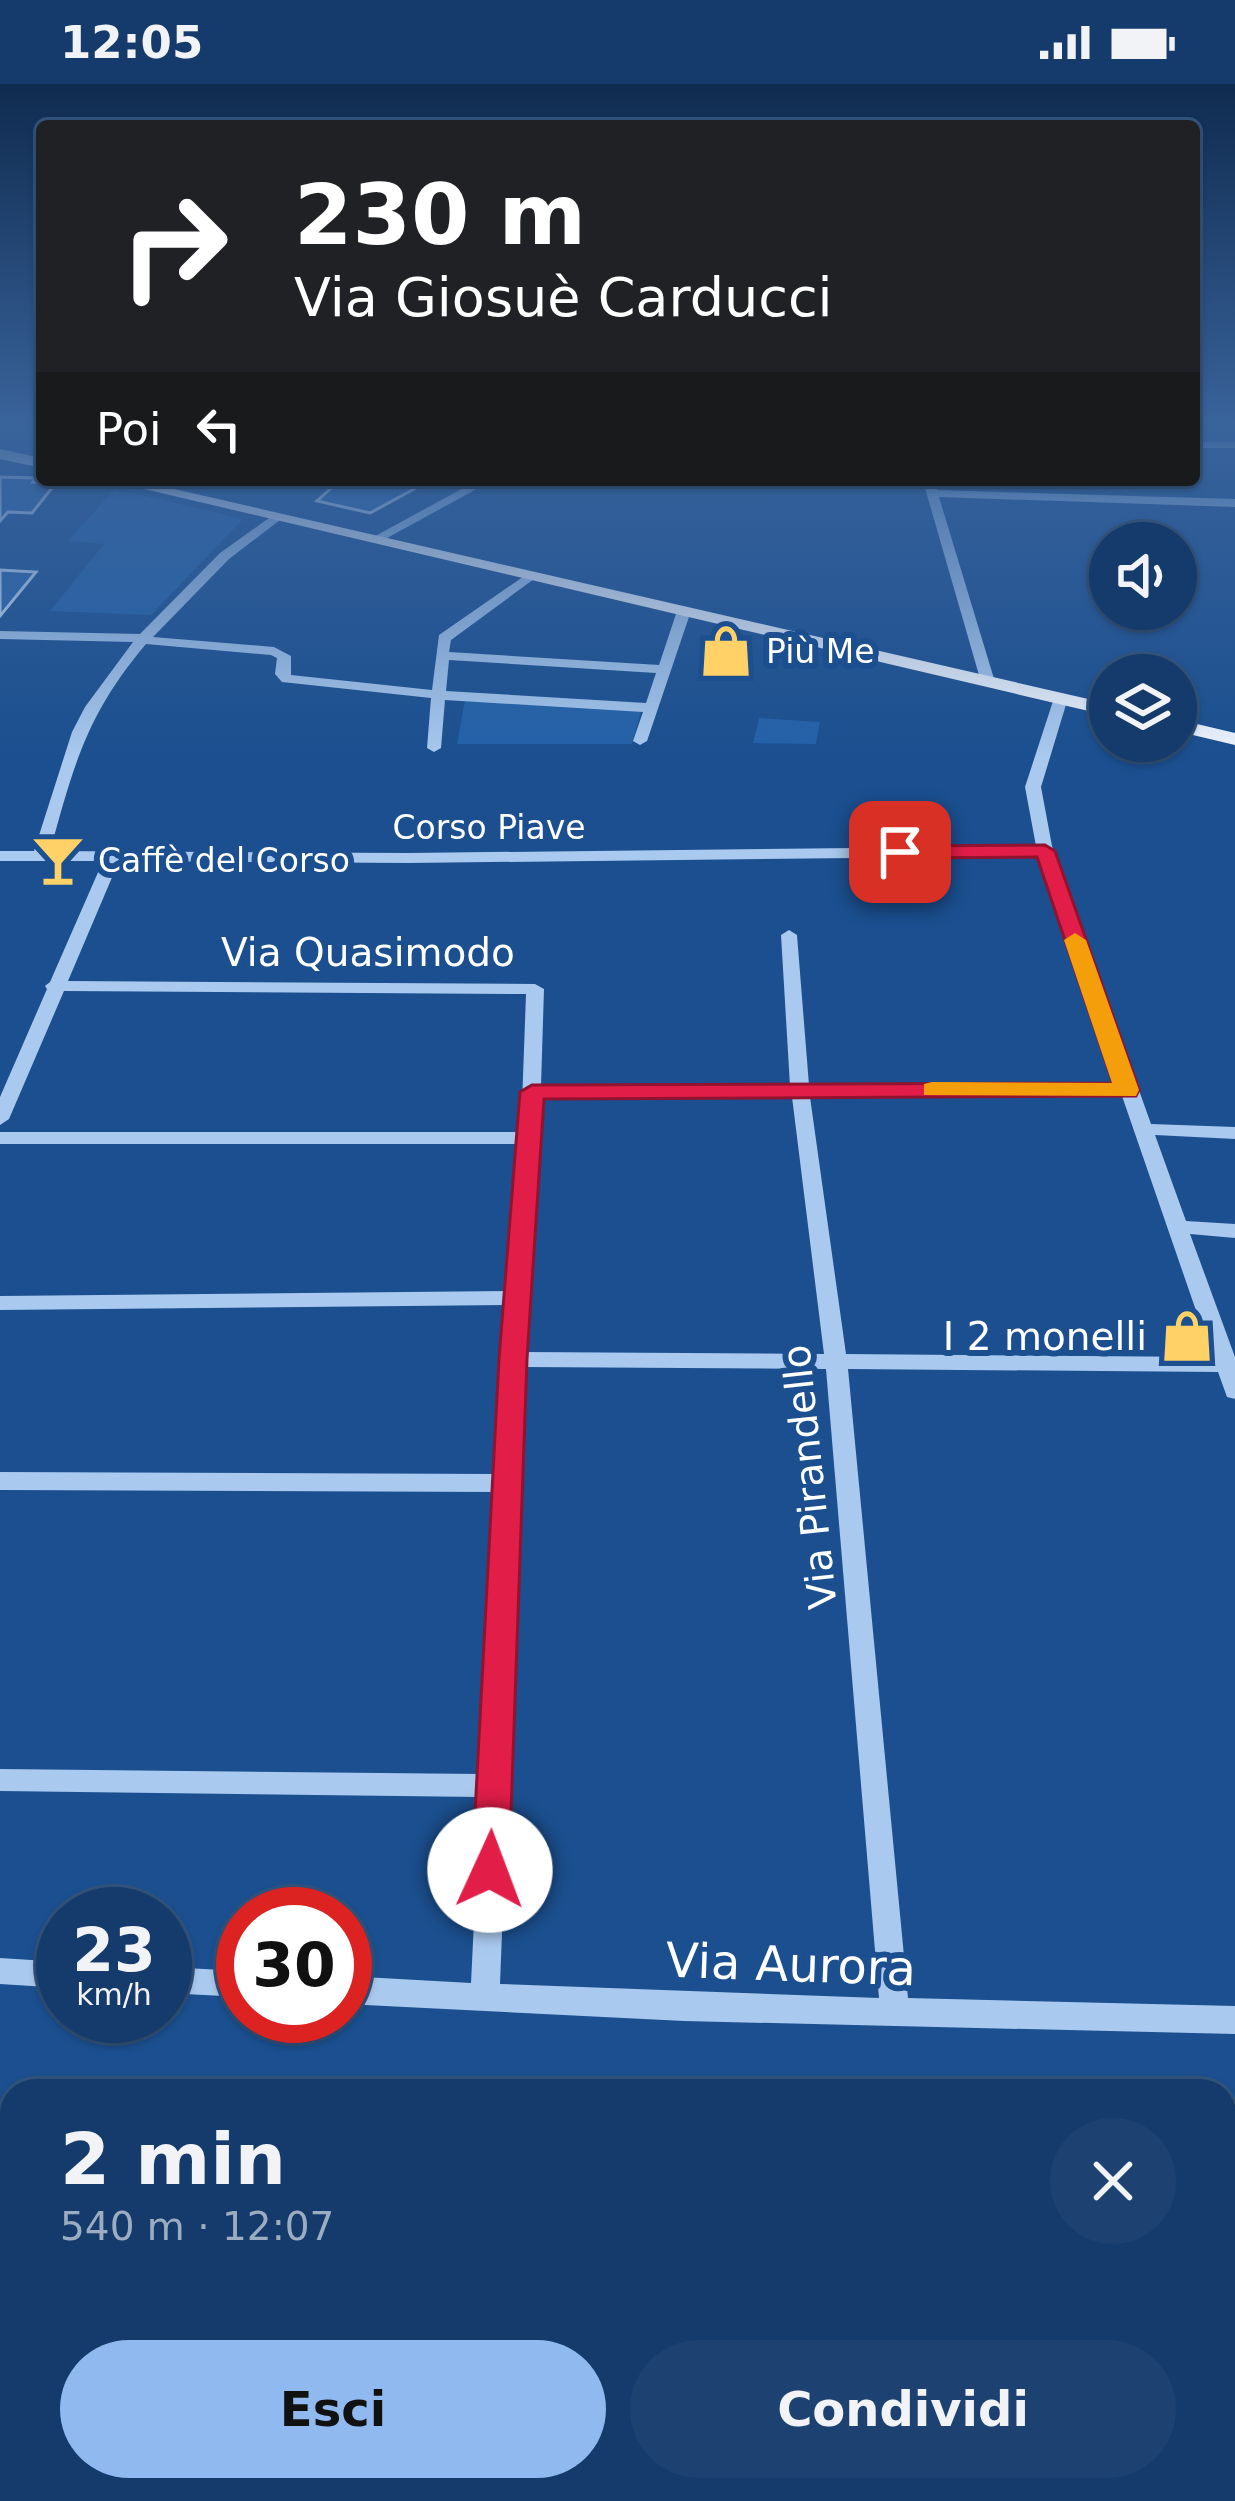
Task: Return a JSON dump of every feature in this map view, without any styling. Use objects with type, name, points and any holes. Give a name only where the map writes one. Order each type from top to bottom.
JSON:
[{"type":"main road","points":[[343,533],[1089,705]]},
{"type":"main road","points":[[1197,730],[1235,739]]},
{"type":"street","points":[[41,856],[80,729],[102,691],[233,543],[249,533]]},
{"type":"street","points":[[374,540],[388,533]]},
{"type":"street","points":[[944,533],[988,682]]},
{"type":"street","points":[[434,748],[444,638],[530,576]]},
{"type":"street","points":[[640,741],[684,611]]},
{"type":"street","points":[[0,635],[146,639],[274,651],[284,656],[282,674],[287,679],[439,695],[652,708]]},
{"type":"street","points":[[443,656],[664,669]]},
{"type":"street","points":[[1061,698],[1033,787],[1045,851],[1176,1227],[1230,1364],[1235,1391]]},
{"type":"street","name":"Corso Piave","points":[[977,852],[1021,837],[1036,801]]},
{"type":"street","name":"Corso Piave","points":[[0,856],[432,858],[1045,851]]},
{"type":"street","name":"Corso Piave","points":[[977,852],[1030,866],[1054,879]]},
{"type":"street","points":[[0,1119],[114,854]]},
{"type":"street","name":"Via Pirandello","points":[[789,935],[800,1089],[836,1362],[896,2012]]},
{"type":"street","name":"Via Quasimodo","points":[[54,986],[535,989],[530,1138],[513,1359],[485,1997]]},
{"type":"street","points":[[532,1092],[1127,1090]]},
{"type":"street","points":[[1141,1129],[1235,1133]]},
{"type":"street","points":[[0,1138],[530,1138]]},
{"type":"street","points":[[1176,1227],[1235,1231]]},
{"type":"street","points":[[0,1303],[518,1298]]},
{"type":"street","points":[[513,1359],[1230,1364]]},
{"type":"street","points":[[0,1481],[508,1484]]},
{"type":"street","points":[[0,1780],[494,1786]]},
{"type":"street","points":[[0,1971],[36,1973]]},
{"type":"street","name":"Via Aurora","points":[[372,1991],[1235,2020]]},
{"type":"shaded area","points":[[75,533],[230,533],[151,615],[50,611],[104,544],[68,541]]},
{"type":"shaded area","points":[[465,700],[641,711],[632,744],[457,744]]},
{"type":"shaded area","points":[[759,718],[820,722],[816,744],[753,743]]},
{"type":"building","points":[[0,570],[36,572],[0,616]]},
{"type":"slow traffic","points":[[932,1090],[1127,1090],[1075,940]]},
{"type":"place","name":"Più Me","points":[[726,651]]},
{"type":"place","name":"Caffè del Corso","points":[[58,860]]},
{"type":"place","name":"I 2 monelli","points":[[1187,1336]]},
{"type":"route","points":[[490,1870],[513,1359],[532,1092],[1127,1090],[1045,851],[900,852]]}]
